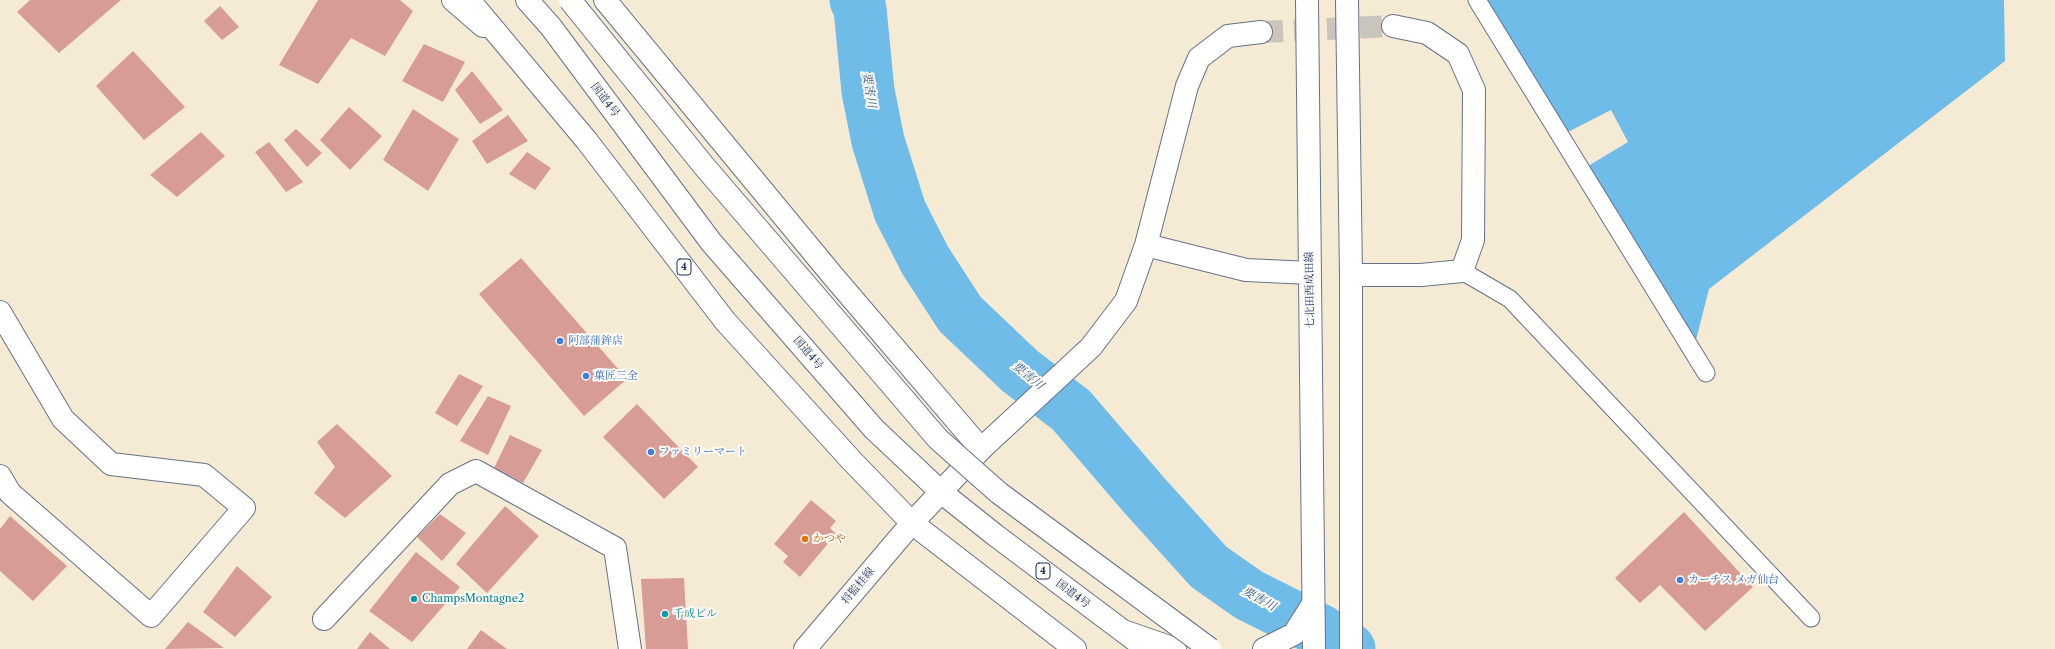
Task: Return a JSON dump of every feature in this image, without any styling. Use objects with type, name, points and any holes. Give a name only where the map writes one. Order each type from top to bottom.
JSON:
[{"type":"main road","points":[[453,0],[518,58]]},
{"type":"main road","name":"4","points":[[469,0],[586,141],[725,321],[852,461],[912,523],[1075,649]]},
{"type":"main road","name":"国道4号","points":[[527,0],[551,27],[711,242],[874,429],[941,492],[995,535],[1147,649]]},
{"type":"main road","points":[[570,0],[704,166],[938,439],[999,493],[1210,649]]},
{"type":"main road","points":[[606,0],[833,276],[981,449]]},
{"type":"main road","name":"七北田西成田線","points":[[1307,0],[1312,581],[1314,649]]},
{"type":"main road","points":[[1348,0],[1351,275],[1351,649]]},
{"type":"main road","points":[[1351,275],[1421,275],[1462,271],[1473,240],[1474,90],[1458,54],[1427,33],[1393,26]]},
{"type":"main road","name":"将監桂線","points":[[805,649],[912,523],[981,449],[1091,347],[1126,301],[1146,245],[1187,86],[1198,58],[1228,36],[1262,32]]},
{"type":"main road","points":[[1146,245],[1246,270],[1310,273]]},
{"type":"main road","points":[[0,312],[63,419],[111,464],[204,475],[244,508],[151,616],[3,491]]},
{"type":"main road","points":[[324,620],[450,484],[476,471],[615,548],[630,649]]},
{"type":"main road","points":[[1267,648],[1294,634],[1313,604]]},
{"type":"main road","points":[[1121,630],[1175,649]]},
{"type":"lane","points":[[1477,0],[1706,373]]},
{"type":"lane","points":[[1462,271],[1510,299],[1810,618]]},
{"type":"water","points":[[1485,0],[2004,0],[2005,61],[1709,289],[1695,344],[1588,166],[1628,142],[1611,110],[1568,132]]},
{"type":"building","points":[[30,0],[121,0],[59,53],[17,12]]},
{"type":"building","points":[[318,0],[400,0],[413,11],[385,56],[351,38],[318,84],[279,65]]},
{"type":"building","points":[[220,6],[239,27],[222,40],[204,21]]},
{"type":"building","points":[[424,44],[465,62],[443,102],[402,81]]},
{"type":"building","points":[[133,51],[185,107],[144,140],[96,86]]},
{"type":"building","points":[[472,71],[503,110],[480,124],[455,90]]},
{"type":"building","points":[[349,107],[382,136],[350,170],[320,140]]},
{"type":"building","points":[[413,109],[459,139],[428,191],[383,160]]},
{"type":"building","points":[[508,115],[528,141],[487,164],[472,141]]},
{"type":"building","points":[[296,129],[322,153],[307,167],[284,140]]},
{"type":"building","points":[[201,132],[225,156],[177,197],[150,175]]},
{"type":"building","points":[[269,142],[303,182],[286,192],[255,152]]},
{"type":"building","points":[[527,152],[551,168],[535,190],[509,174]]},
{"type":"building","points":[[521,258],[627,379],[584,416],[479,294]]},
{"type":"building","points":[[459,374],[483,386],[457,426],[435,413]]},
{"type":"building","points":[[488,396],[511,406],[488,455],[460,441]]},
{"type":"building","name":"ファミリーマート","points":[[637,404],[698,467],[664,499],[603,437]]},
{"type":"building","points":[[337,424],[392,476],[345,518],[314,493],[335,467],[317,442]]},
{"type":"building","points":[[510,435],[542,450],[523,483],[494,468]]},
{"type":"building","name":"かつや","points":[[811,500],[836,521],[830,528],[836,534],[800,577],[783,562],[788,556],[774,544]]},
{"type":"building","points":[[505,506],[539,536],[487,593],[456,564]]},
{"type":"building","points":[[1684,512],[1753,587],[1705,631],[1660,585],[1640,603],[1615,578]]},
{"type":"building","points":[[440,514],[466,533],[442,561],[417,537]]},
{"type":"building","points":[[10,516],[67,566],[33,601],[0,571],[0,529]]},
{"type":"building","name":"ChampsMontagne2","points":[[416,552],[460,587],[412,642],[369,611]]},
{"type":"building","points":[[237,566],[272,597],[235,637],[203,612]]},
{"type":"building","name":"千成ビル","points":[[684,578],[688,649],[646,649],[641,579]]},
{"type":"building","points":[[188,622],[224,648],[165,649]]},
{"type":"building","points":[[481,630],[507,649],[467,649]]},
{"type":"building","points":[[370,632],[390,649],[357,649]]},
{"type":"waterway","name":"要害川","points":[[856,0],[860,9],[868,91],[878,141],[900,211],[925,260],[960,314],[1020,371],[1071,410],[1144,495],[1209,567],[1249,595],[1321,631],[1349,649]]},
{"type":"tunnel","points":[[1261,32],[1393,26]]},
{"type":"place","name":"阿部蒲鉾店","points":[[560,341]]},
{"type":"place","name":"菓匠三全","points":[[586,376]]},
{"type":"place","name":"ファミリーマート","points":[[651,452]]},
{"type":"place","name":"かつや","points":[[805,539]]},
{"type":"place","name":"カーチス メガ仙台","points":[[1680,580]]},
{"type":"place","name":"ChampsMontagne2","points":[[414,599]]},
{"type":"place","name":"千成ビル","points":[[665,614]]}]
